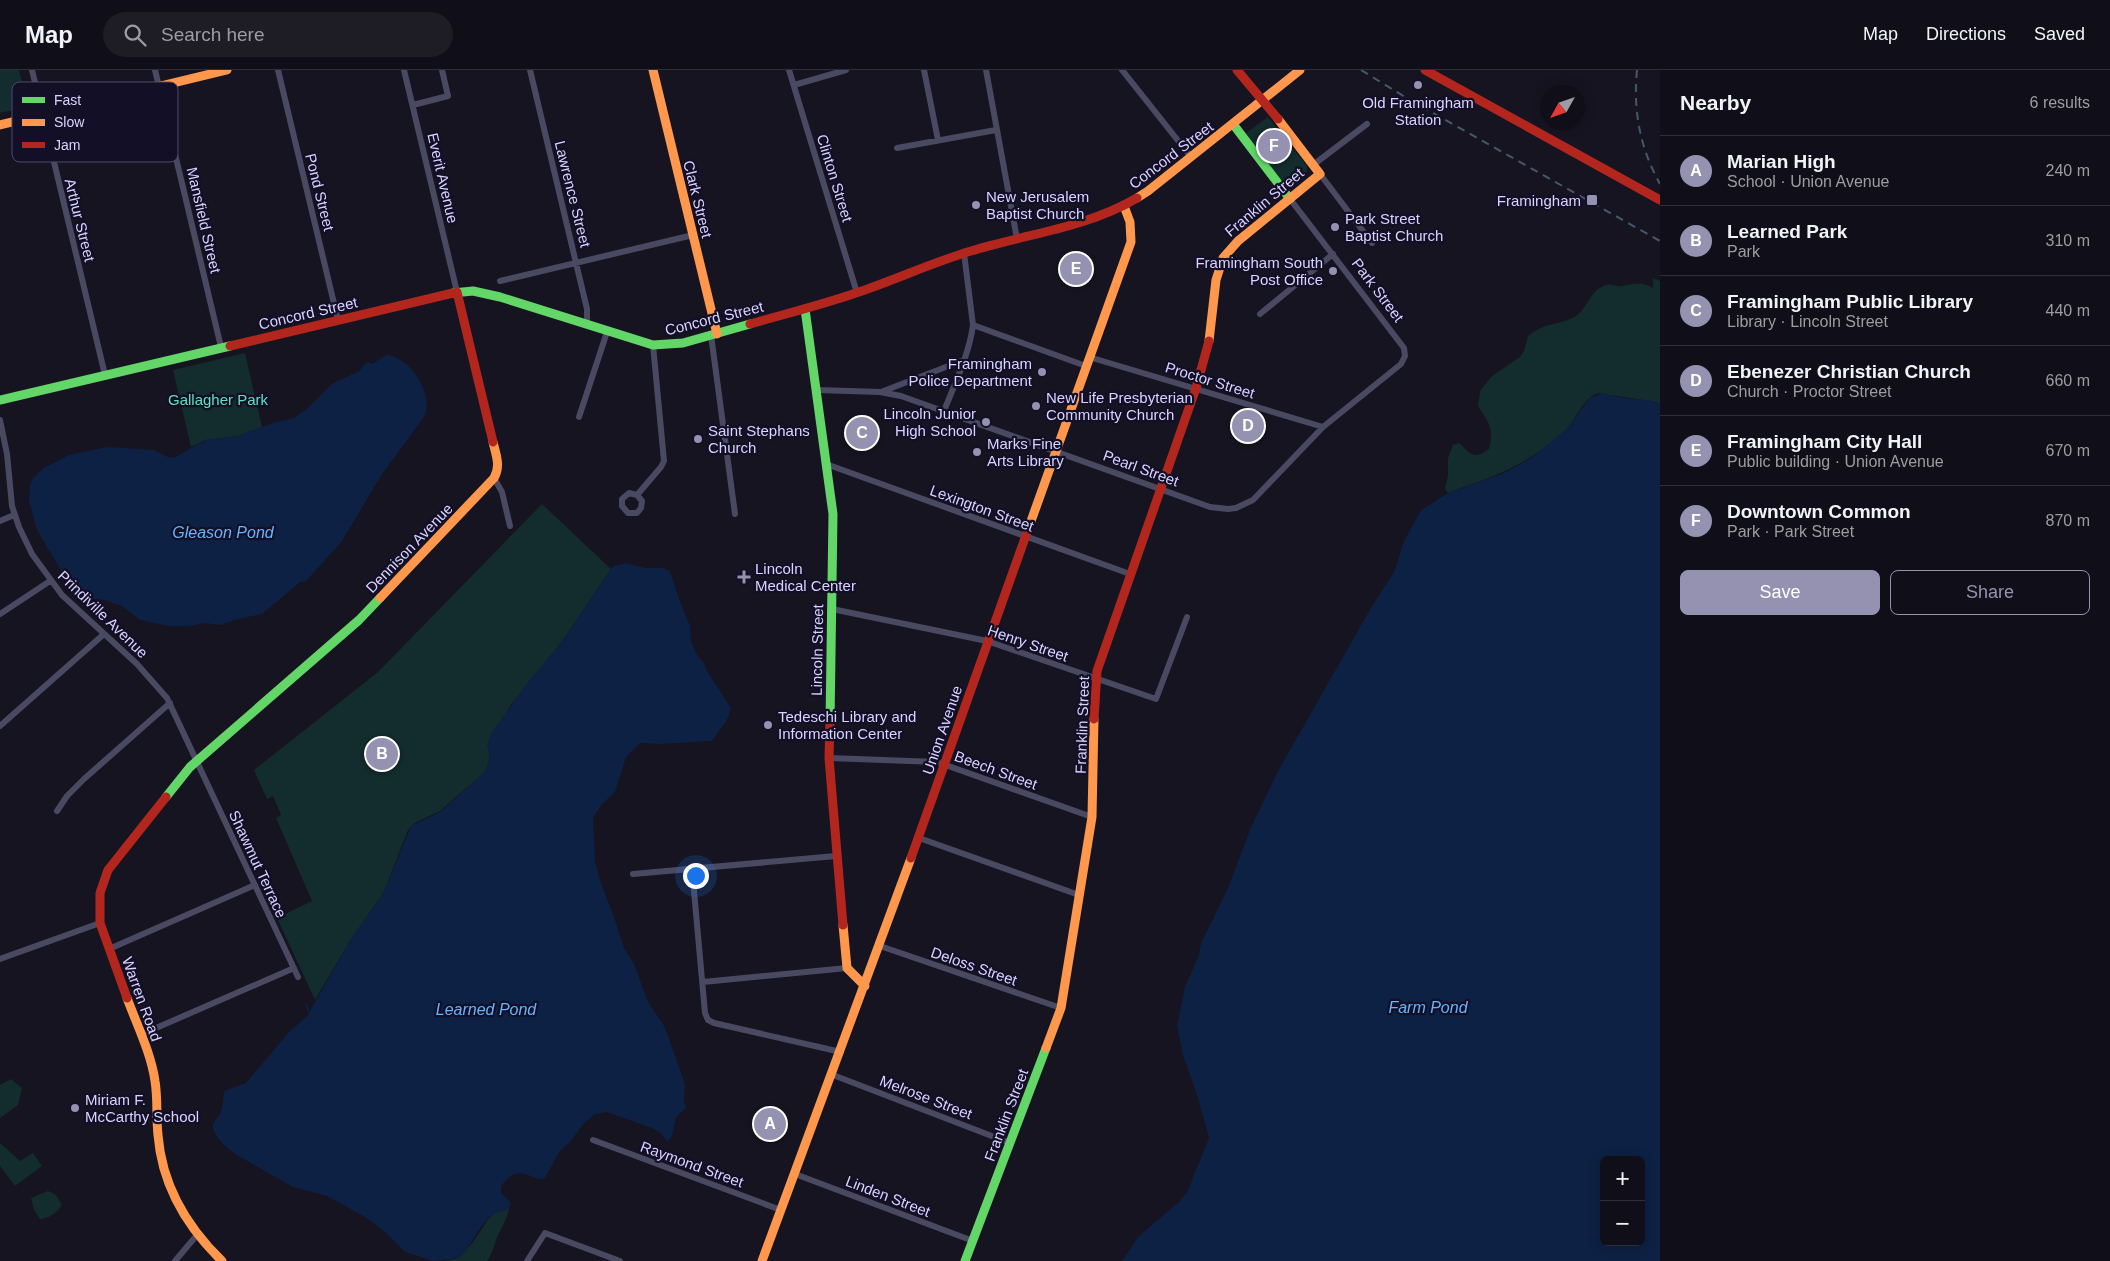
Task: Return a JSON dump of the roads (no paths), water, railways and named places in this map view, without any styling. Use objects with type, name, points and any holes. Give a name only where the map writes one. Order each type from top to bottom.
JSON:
[{"type":"street","points":[[176,82],[227,70]]},
{"type":"street","name":"Pond Street","points":[[278,70],[338,320]]},
{"type":"street","name":"Everit Avenue","points":[[404,70],[457,292]]},
{"type":"street","points":[[413,105],[448,96],[442,70]]},
{"type":"street","name":"Lawrence Street","points":[[530,70],[588,309],[587,325]]},
{"type":"street","name":"Clark Street","points":[[653,70],[714,334]]},
{"type":"street","name":"Clinton Street","points":[[789,70],[857,293]]},
{"type":"street","points":[[794,85],[846,70]]},
{"type":"street","points":[[924,70],[938,140]]},
{"type":"street","points":[[986,70],[1017,239]]},
{"type":"street","points":[[1122,70],[1191,157]]},
{"type":"street","points":[[1237,70],[1263,100],[1372,243]]},
{"type":"street","name":"Concord Street","points":[[0,400],[457,292],[473,291],[500,297],[653,345],[683,342],[857,293],[932,262],[1072,225],[1124,206],[1148,192],[1300,70]]},
{"type":"street","points":[[1425,70],[1660,200]]},
{"type":"street","name":"Park Street","points":[[1233,124],[1404,348],[1406,356]]},
{"type":"street","name":"Franklin Street","points":[[1313,165],[1367,124]]},
{"type":"street","points":[[897,148],[996,130]]},
{"type":"street","name":"Arthur Street","points":[[53,162],[105,375]]},
{"type":"street","name":"Mansfield Street","points":[[177,162],[221,347]]},
{"type":"street","name":"Franklin Street","points":[[965,1261],[1061,1008],[1092,817],[1096,679],[1099,661],[1196,388],[1210,337],[1216,280],[1223,258],[1238,241],[1320,174]]},
{"type":"street","name":"Union Avenue","points":[[762,1261],[833,1076],[1131,242],[1130,222],[1124,206]]},
{"type":"street","points":[[500,281],[692,235]]},
{"type":"street","points":[[944,411],[964,360],[973,325],[964,253]]},
{"type":"street","points":[[1260,314],[1333,254]]},
{"type":"street","points":[[457,292],[498,462],[498,471],[494,478],[502,492],[510,526]]},
{"type":"street","name":"Lincoln Street","points":[[805,309],[817,390],[833,528],[829,758],[847,968]]},
{"type":"street","name":"Proctor Street","points":[[973,325],[1017,341],[1196,388],[1323,427]]},
{"type":"street","points":[[579,418],[607,332]]},
{"type":"street","points":[[714,334],[735,514]]},
{"type":"street","points":[[637,495],[664,461],[653,345]]},
{"type":"street","name":"Pearl Street","points":[[817,390],[880,392],[901,396],[1210,507],[1228,509],[1236,508],[1260,494],[1323,427],[1401,364],[1406,356]]},
{"type":"street","points":[[880,392],[964,360]]},
{"type":"street","name":"Prindiville Avenue","points":[[0,420],[7,454],[10,497],[14,515],[27,545],[50,581],[76,609],[137,664],[162,691],[170,703],[196,760]]},
{"type":"street","name":"Lexington Street","points":[[826,464],[1130,574]]},
{"type":"street","name":"Dennison Avenue","points":[[196,760],[355,624],[494,478]]},
{"type":"street","points":[[0,521],[14,515]]},
{"type":"street","points":[[0,614],[50,581]]},
{"type":"street","name":"Henry Street","points":[[832,608],[987,641],[1156,699],[1187,616]]},
{"type":"street","points":[[0,726],[104,634]]},
{"type":"street","points":[[57,811],[67,796],[84,779],[170,703]]},
{"type":"street","name":"Beech Street","points":[[829,758],[929,761],[944,764],[1092,817]]},
{"type":"street","name":"Shawmut Terrace","points":[[196,760],[298,977]]},
{"type":"street","name":"Warren Road","points":[[196,760],[108,870],[100,894],[100,923],[156,1082],[158,1135],[163,1168],[177,1203],[197,1235],[222,1261]]},
{"type":"street","points":[[919,838],[1079,895]]},
{"type":"street","points":[[633,874],[836,856]]},
{"type":"street","points":[[692,869],[706,1016],[714,1023],[841,1052]]},
{"type":"street","points":[[109,949],[255,885]]},
{"type":"street","points":[[0,959],[100,923]]},
{"type":"street","name":"Deloss Street","points":[[880,946],[1061,1008]]},
{"type":"street","points":[[140,1035],[294,968]]},
{"type":"street","points":[[702,982],[847,968],[865,986]]},
{"type":"street","name":"Melrose Street","points":[[833,1076],[1010,1143]]},
{"type":"street","name":"Raymond Street","points":[[593,1140],[781,1210]]},
{"type":"street","name":"Linden Street","points":[[795,1174],[972,1241]]},
{"type":"street","points":[[527,1261],[546,1233],[620,1261]]},
{"type":"street","points":[[174,1261],[197,1235]]},
{"type":"water","name":"Gleason Pond","points":[[386,355],[404,362],[418,378],[426,398],[427,408],[424,417],[382,474],[342,541],[306,581],[300,582],[262,614],[220,625],[204,623],[190,626],[169,626],[140,620],[122,606],[105,600],[90,598],[62,572],[37,530],[29,501],[30,485],[33,478],[44,468],[69,455],[107,447],[154,450],[174,458],[205,440],[238,436],[273,423],[294,418],[308,408],[332,384],[359,371],[367,362],[372,364]]},
{"type":"water","name":"Farm Pond","points":[[1602,393],[1624,398],[1653,401],[1660,405],[1660,1261],[1122,1261],[1138,1237],[1179,1202],[1187,1192],[1209,1138],[1183,1055],[1177,1026],[1185,987],[1199,955],[1201,943],[1228,888],[1251,827],[1278,771],[1371,608],[1394,572],[1404,541],[1421,510],[1448,493],[1504,473],[1531,458],[1566,430],[1590,398]]},
{"type":"water","name":"Learned Pond","points":[[626,563],[645,568],[664,568],[669,571],[690,626],[691,641],[697,655],[704,663],[707,671],[731,708],[728,718],[712,741],[659,744],[640,743],[626,757],[615,792],[601,805],[593,818],[595,862],[601,883],[624,948],[634,964],[648,1002],[663,1024],[668,1036],[685,1084],[684,1101],[686,1108],[676,1117],[672,1136],[667,1142],[661,1133],[652,1128],[607,1112],[595,1114],[584,1123],[571,1141],[559,1152],[545,1178],[540,1179],[522,1173],[511,1176],[505,1181],[501,1191],[511,1203],[509,1209],[486,1220],[468,1248],[459,1258],[433,1261],[405,1252],[384,1231],[365,1217],[327,1196],[293,1187],[235,1154],[217,1137],[213,1125],[220,1113],[224,1091],[246,1083],[290,1031],[307,1016],[350,941],[384,892],[411,826],[440,812],[485,772],[490,758],[487,745],[492,732],[529,681],[561,643],[611,569],[614,566]]},
{"type":"waterway","points":[[306,1004],[309,1012]]},
{"type":"railway","points":[[1361,70],[1410,100],[1660,241]]},
{"type":"railway","points":[[1637,70],[1637,115],[1647,157],[1660,184]]},
{"type":"place","name":"Old Framingham Station","points":[[1418,85]]},
{"type":"place","name":"Downtown Common","points":[[1274,146]]},
{"type":"place","name":"Framingham","points":[[1592,200]]},
{"type":"place","name":"New Jerusalem Baptist Church","points":[[976,205]]},
{"type":"place","name":"Park Street Baptist Church","points":[[1335,227]]},
{"type":"place","name":"Framingham City Hall","points":[[1076,269]]},
{"type":"place","name":"Framingham South Post Office","points":[[1333,271]]},
{"type":"place","name":"Framingham Police Department","points":[[1042,372]]},
{"type":"place","name":"New Life Presbyterian Community Church","points":[[1036,406]]},
{"type":"place","name":"Lincoln Junior High School","points":[[986,422]]},
{"type":"place","name":"Ebenezer Christian Church","points":[[1248,426]]},
{"type":"place","name":"Framingham Public Library","points":[[862,433]]},
{"type":"place","name":"Saint Stephans Church","points":[[698,439]]},
{"type":"place","name":"Marks Fine Arts Library","points":[[977,452]]},
{"type":"place","name":"Lincoln Medical Center","points":[[744,577]]},
{"type":"place","name":"Tedeschi Library and Information Center","points":[[768,725]]},
{"type":"place","name":"Learned Park","points":[[382,754]]},
{"type":"place","name":"Miriam F. McCarthy School","points":[[75,1108]]},
{"type":"place","name":"Marian High","points":[[770,1124]]},
{"type":"park label","name":"Gallagher Park","points":[[218,399]]}]
